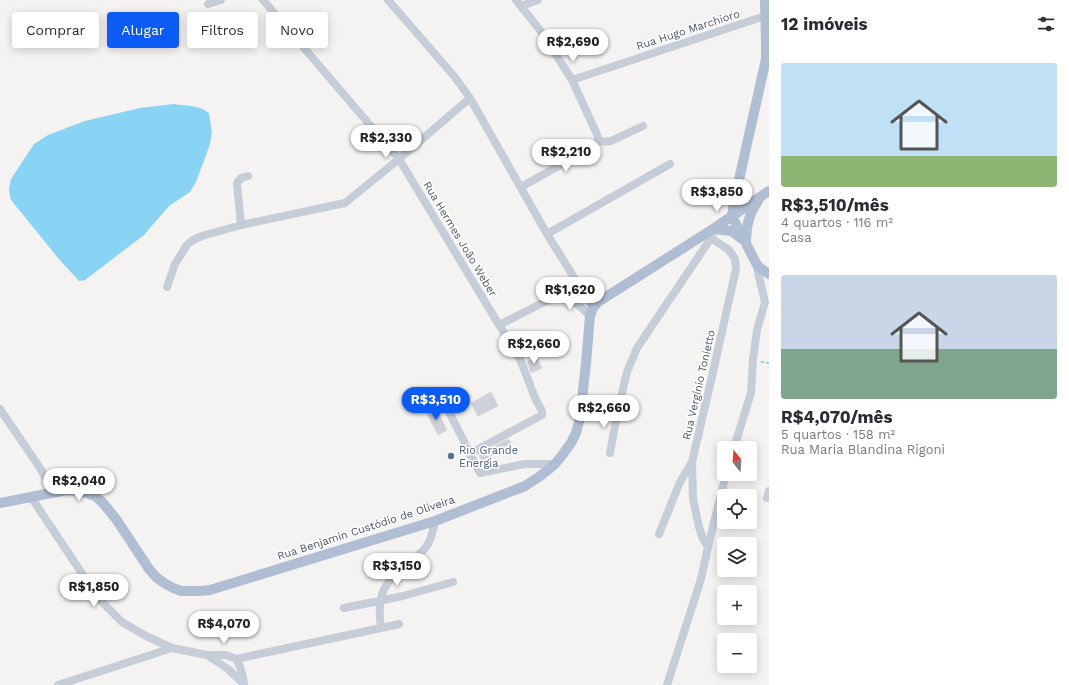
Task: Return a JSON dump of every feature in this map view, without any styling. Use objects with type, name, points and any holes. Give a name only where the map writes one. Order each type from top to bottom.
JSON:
[{"type":"main road","points":[[765,0],[766,59],[732,216],[756,263],[760,268],[769,274]]},
{"type":"main road","points":[[591,312],[598,302],[712,233],[732,216],[765,193]]},
{"type":"main road","points":[[746,244],[746,229],[752,209],[765,193]]},
{"type":"main road","points":[[712,233],[732,231],[746,244]]},
{"type":"main road","name":"Rua Benjamin Custódio de Oliveira","points":[[0,503],[66,490],[80,491],[94,496],[104,503],[156,577],[173,588],[189,592],[210,590],[436,521],[525,486],[555,464],[571,444],[580,418],[591,312]]},
{"type":"street","points":[[208,4],[220,0]]},
{"type":"street","name":"Rua Hermes João Weber","points":[[263,0],[399,159],[516,351],[522,364],[535,398],[542,411],[542,415],[469,454]]},
{"type":"street","points":[[388,0],[454,76],[470,98],[577,284],[591,312]]},
{"type":"street","points":[[518,3],[538,0]]},
{"type":"street","points":[[518,3],[543,34],[572,80],[596,132],[598,142]]},
{"type":"street","name":"Rua Hugo Marchioro","points":[[572,80],[765,16]]},
{"type":"street","points":[[167,287],[175,264],[187,245],[194,240],[202,236],[242,225],[345,203],[470,98]]},
{"type":"street","points":[[521,187],[594,146],[598,142],[611,141],[643,126]]},
{"type":"street","points":[[547,234],[670,164]]},
{"type":"street","points":[[242,225],[237,183],[238,180],[248,176]]},
{"type":"street","points":[[610,453],[627,372],[637,348],[712,233]]},
{"type":"street","name":"Rua Vergínio Tonietto","points":[[708,547],[698,527],[694,506],[692,462],[736,269],[735,259],[729,250],[712,233]]},
{"type":"street","points":[[736,441],[751,393],[757,330],[767,300],[756,263]]},
{"type":"street","points":[[499,325],[577,284]]},
{"type":"street","points":[[554,297],[566,298],[591,312]]},
{"type":"street","points":[[442,398],[480,474],[525,464],[555,464]]},
{"type":"street","points":[[0,409],[56,492]]},
{"type":"street","points":[[659,534],[680,482],[692,462]]},
{"type":"street","points":[[667,685],[701,579],[724,481]]},
{"type":"street","points":[[31,497],[102,602],[122,622],[146,636],[172,648],[207,655],[226,655],[236,659],[399,624]]},
{"type":"street","points":[[381,628],[380,601],[386,584],[394,574],[420,554],[426,547],[430,540],[436,521]]},
{"type":"street","points":[[344,608],[403,596],[453,582]]},
{"type":"street","points":[[58,685],[172,648]]},
{"type":"street","points":[[207,655],[228,669],[244,685]]},
{"type":"street","points":[[236,659],[242,671],[244,685]]},
{"type":"water","points":[[174,104],[201,108],[209,113],[212,133],[209,147],[196,182],[190,192],[169,206],[144,235],[85,280],[79,281],[58,258],[11,200],[9,190],[11,179],[34,144],[48,135],[85,121],[140,108]]},
{"type":"building","points":[[536,357],[542,368],[531,373],[527,362]]},
{"type":"building","points":[[491,392],[498,406],[478,416],[471,403]]},
{"type":"building","points":[[435,407],[447,430],[438,435],[426,412]]},
{"type":"building","points":[[508,439],[511,443],[492,453],[493,455],[482,461],[479,455]]},
{"type":"place","name":"Rio Grande Energia","points":[[451,456]]}]
